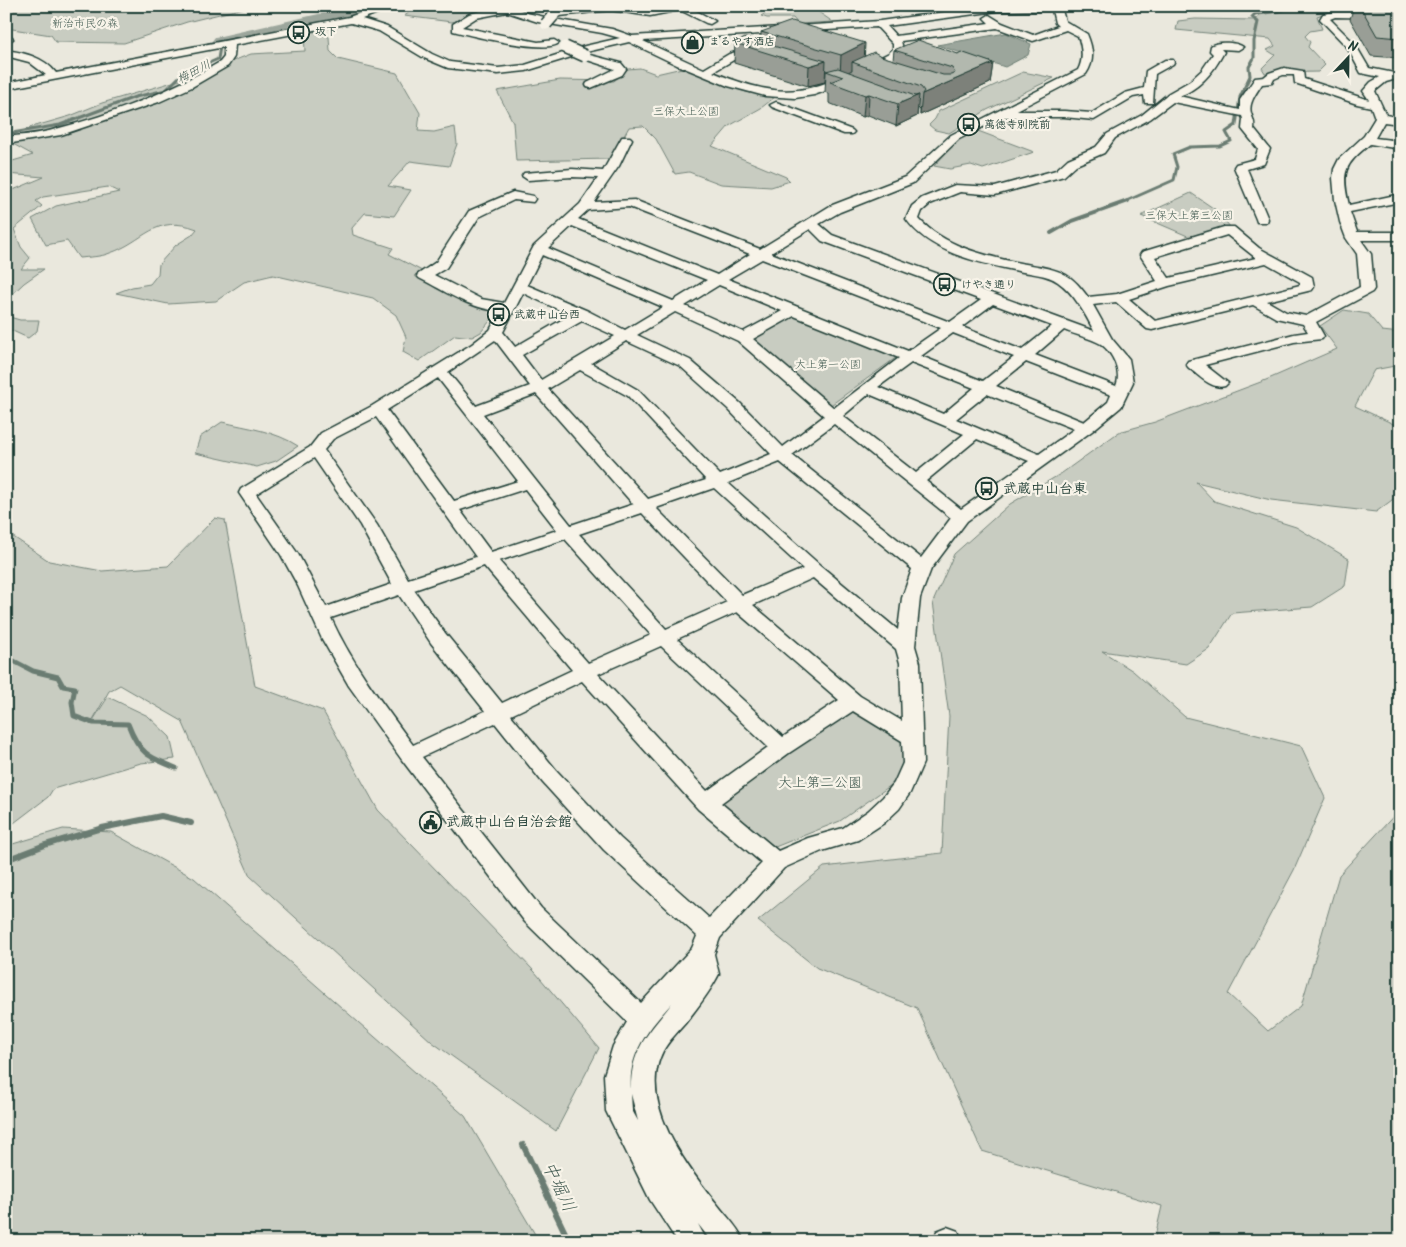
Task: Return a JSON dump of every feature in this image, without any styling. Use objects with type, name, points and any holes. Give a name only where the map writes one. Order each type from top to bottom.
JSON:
[{"type":"street","points":[[351,20],[383,29],[428,56],[448,65],[486,71],[526,68],[589,48],[630,39],[880,24],[977,11],[1032,6],[1112,6]]},
{"type":"street","points":[[6,86],[52,75],[351,20],[384,7]]},
{"type":"street","points":[[554,43],[549,20],[557,13],[618,7],[650,13],[681,7],[707,23],[694,28],[696,35]]},
{"type":"street","points":[[472,413],[539,388],[581,364],[627,334],[676,307],[835,209],[909,180],[924,168],[951,139],[1082,72],[1087,67],[1086,42],[1082,34],[1066,27],[1058,20],[1056,7]]},
{"type":"street","points":[[1397,75],[1365,71],[1351,46],[1325,20],[1327,16],[1334,14],[1395,16],[1400,7]]},
{"type":"street","points":[[591,85],[618,73],[621,69],[617,65],[585,56],[554,43],[538,45],[457,29],[457,26],[473,16],[507,8],[529,16],[607,31],[745,88],[780,95],[813,92],[877,63],[898,50],[898,44],[880,24]]},
{"type":"street","points":[[977,11],[998,26],[1033,38],[1066,27]]},
{"type":"street","points":[[893,38],[998,26]]},
{"type":"street","points":[[706,72],[733,56],[793,35],[810,40]]},
{"type":"street","points":[[6,141],[57,133],[106,118],[180,89],[224,64],[229,57],[230,43]]},
{"type":"street","points":[[693,1241],[660,1191],[619,1111],[617,1075],[625,1046],[641,1020],[776,862],[816,844],[850,834],[876,817],[891,803],[903,787],[913,763],[910,663],[905,646],[911,598],[922,568],[961,516],[1086,428],[1115,404],[1124,382],[1122,359],[1106,341],[1085,301],[1061,277],[987,259],[952,247],[919,229],[912,219],[917,209],[926,201],[959,188],[994,191],[1052,177],[1063,172],[1072,162],[1100,150],[1111,136],[1146,117],[1172,98],[1173,95],[1182,92],[1210,68],[1219,52],[1215,51],[1216,46],[1238,47]]},
{"type":"street","points":[[6,53],[30,58],[52,75]]},
{"type":"street","points":[[746,53],[765,59]]},
{"type":"street","points":[[862,56],[877,63],[884,73]]},
{"type":"street","points":[[1146,117],[1150,96],[1148,90],[1150,73],[1169,62]]},
{"type":"street","points":[[1262,219],[1240,167],[1260,161],[1264,149],[1248,129],[1249,119],[1245,113],[1246,100],[1259,80],[1268,81],[1269,77],[1280,71],[1290,70],[1299,73],[1299,81],[1361,102],[1376,104]]},
{"type":"street","points":[[1256,301],[1281,315],[1308,321],[1367,289],[1364,273],[1365,256],[1352,236],[1343,210],[1340,185],[1343,162],[1357,146],[1367,140],[1380,118],[1376,104],[1368,91],[1371,87],[1397,75]]},
{"type":"street","points":[[821,76],[853,90]]},
{"type":"street","points":[[996,115],[1046,113],[1094,117],[1129,95],[1148,90]]},
{"type":"street","points":[[1172,98],[1245,113]]},
{"type":"street","points":[[776,105],[848,132]]},
{"type":"street","points":[[1380,118],[1400,121]]},
{"type":"street","points":[[626,139],[613,166],[584,207],[539,249],[496,332],[477,347],[378,409],[327,436],[316,450],[247,493],[289,554],[331,639],[356,681],[409,755],[533,915],[598,976],[641,1020]]},
{"type":"street","points":[[1367,140],[1400,144]]},
{"type":"street","points":[[528,176],[572,173],[606,176]]},
{"type":"street","points":[[508,308],[476,302],[459,295],[453,289],[424,275],[441,265],[474,214],[513,196],[529,199]]},
{"type":"street","points":[[1343,210],[1400,198]]},
{"type":"street","points":[[584,207],[630,203],[1120,393]]},
{"type":"street","points":[[569,220],[1086,428]]},
{"type":"street","points":[[812,224],[827,238],[1106,341]]},
{"type":"street","points":[[1119,298],[1152,326],[1307,287],[1307,280],[1254,251],[1229,230],[1147,256],[1165,283]]},
{"type":"street","points":[[1352,236],[1400,236]]},
{"type":"street","points":[[539,249],[676,307],[743,338],[834,416],[961,516]]},
{"type":"street","points":[[1085,301],[1119,298],[1165,283],[1267,259]]},
{"type":"street","points":[[519,286],[584,314],[685,363],[728,400],[782,455],[922,568]]},
{"type":"street","points":[[320,615],[717,482],[782,455],[834,416],[867,388],[991,299]]},
{"type":"street","points":[[743,338],[794,310]]},
{"type":"street","points":[[513,354],[584,314]]},
{"type":"street","points":[[1220,383],[1193,364],[1294,338],[1317,336],[1308,321]]},
{"type":"street","points":[[945,420],[1062,325]]},
{"type":"street","points":[[496,332],[539,388],[644,505],[740,604],[853,701],[913,738]]},
{"type":"street","points":[[581,364],[633,392],[717,482],[815,570],[905,646]]},
{"type":"street","points":[[439,370],[568,532],[664,638],[782,748]]},
{"type":"street","points":[[867,388],[1040,460]]},
{"type":"street","points":[[378,409],[487,559],[585,672],[706,803],[776,862]]},
{"type":"street","points":[[916,482],[974,433]]},
{"type":"street","points":[[316,450],[368,525],[403,587],[438,638],[550,777],[706,944],[707,974],[678,1013],[664,1028],[652,1049],[646,1065],[644,1082],[645,1102],[654,1128],[688,1189],[730,1241]]},
{"type":"street","points":[[450,508],[528,483]]},
{"type":"street","points":[[409,755],[585,672],[815,570]]},
{"type":"street","points":[[706,803],[782,748],[853,701]]},
{"type":"green space","name":"新治市民の森","points":[[6,6],[252,6],[187,22],[124,43],[56,42],[51,35],[6,28]]},
{"type":"green space","points":[[420,6],[499,7],[452,22],[404,16]]},
{"type":"green space","points":[[760,6],[774,6],[776,9],[793,11],[817,11],[833,22],[798,24],[793,18],[767,18],[761,16],[767,12]]},
{"type":"green space","points":[[1299,6],[1389,6],[1369,12],[1326,13],[1317,16],[1322,29],[1310,31],[1305,36],[1310,42],[1308,47],[1325,65],[1318,72],[1265,73],[1262,68],[1275,55],[1267,50],[1275,46],[1270,39],[1176,30],[1178,21],[1195,19],[1256,20],[1259,15],[1290,10]]},
{"type":"green space","points":[[317,31],[329,37],[330,51],[338,59],[397,73],[420,113],[418,131],[434,132],[455,127],[457,144],[449,166],[410,161],[388,186],[411,190],[394,216],[365,213],[352,228],[353,235],[393,248],[389,254],[422,271],[414,276],[451,292],[466,303],[498,311],[481,332],[472,337],[455,335],[419,361],[403,352],[406,337],[396,315],[373,298],[273,275],[244,282],[216,301],[168,304],[116,293],[132,287],[150,284],[158,274],[159,264],[176,245],[192,235],[197,229],[170,224],[150,231],[122,248],[95,257],[79,258],[67,241],[46,245],[32,219],[56,206],[119,192],[108,187],[43,197],[36,201],[42,206],[14,229],[21,247],[30,258],[21,269],[44,269],[24,283],[6,300],[6,193],[44,177],[6,174],[6,163],[33,155],[13,144],[11,136],[102,103],[193,76],[251,54],[305,51],[304,34]]},
{"type":"green space","name":"三保大上公園","points":[[640,68],[656,74],[682,68],[746,92],[775,97],[761,108],[729,126],[712,146],[786,177],[790,181],[771,187],[721,184],[689,172],[675,174],[656,139],[643,126],[629,127],[611,159],[516,161],[513,122],[497,91],[560,80],[614,81],[628,69]]},
{"type":"green space","points":[[1023,72],[1054,78],[987,110],[949,133],[935,130],[929,125],[939,111]]},
{"type":"green space","points":[[978,131],[1034,152],[983,169],[971,165],[950,169],[934,166],[959,139]]},
{"type":"green space","name":"三保大上第三公園","points":[[1191,193],[1216,210],[1231,228],[1190,237],[1141,216]]},
{"type":"green space","points":[[1344,310],[1368,314],[1382,331],[1400,333],[1400,365],[1374,370],[1355,406],[1400,427],[1400,494],[1376,512],[1271,500],[1196,482],[1214,501],[1296,527],[1349,559],[1345,586],[1312,607],[1232,613],[1209,649],[1186,664],[1102,651],[1133,671],[1185,717],[1301,746],[1325,798],[1294,870],[1228,994],[1268,1031],[1301,1006],[1339,875],[1400,809],[1400,1241],[1154,1241],[1162,1206],[982,1151],[917,1008],[817,968],[758,921],[824,867],[942,853],[949,716],[933,602],[954,554],[1010,504],[1062,473],[1119,432],[1155,422],[1266,380],[1337,349],[1320,326]]},
{"type":"green space","name":"大上第一公園","points":[[790,314],[897,357],[828,407],[749,339]]},
{"type":"green space","points":[[6,316],[20,320],[39,320],[37,331],[28,338],[6,328]]},
{"type":"green space","points":[[222,422],[271,433],[298,446],[276,461],[257,467],[195,453],[200,437]]},
{"type":"green space","points":[[215,518],[225,520],[255,686],[323,711],[378,810],[535,972],[599,1048],[556,1131],[432,1042],[250,876],[182,721],[120,685],[109,691],[90,725],[108,697],[148,716],[170,737],[175,759],[141,763],[53,789],[48,797],[6,829],[6,532],[49,561],[102,571],[168,566]]},
{"type":"green space","name":"大上第二公園","points":[[852,712],[903,743],[903,761],[894,783],[840,821],[775,847],[717,799]]},
{"type":"green space","points":[[63,829],[111,832],[194,878],[465,1116],[539,1241],[6,1241],[6,846]]},
{"type":"shaded area","points":[[1006,33],[1031,44],[1028,55],[1005,67],[937,45]]},
{"type":"building","points":[[1360,6],[1400,6],[1400,38],[1377,36]]},
{"type":"building","points":[[792,21],[865,43],[841,55],[761,32]]},
{"type":"building","points":[[745,38],[826,61],[809,66],[735,43]]},
{"type":"building","points":[[918,40],[958,54],[961,52],[993,63],[922,94],[924,91],[921,87],[852,62],[874,52],[881,56],[943,75],[955,73],[952,68],[894,50]]},
{"type":"building","points":[[838,68],[915,96],[919,95],[898,104],[869,94],[865,95],[830,82],[843,77],[826,71]]},
{"type":"waterway","name":"梅田川","points":[[221,41],[348,14],[371,6]]},
{"type":"waterway","points":[[1124,202],[1174,180],[1177,167],[1173,154],[1190,147],[1220,146],[1231,141],[1226,132],[1236,125],[1240,97],[1250,76],[1249,67],[1254,58],[1254,41],[1258,22],[1252,17],[1255,14],[1283,10]]},
{"type":"waterway","name":"梅田川","points":[[6,134],[60,125],[135,97],[166,90],[180,76],[218,59],[221,41],[208,44]]},
{"type":"waterway","points":[[6,83],[87,67]]},
{"type":"waterway","points":[[1051,233],[1072,221],[1128,201]]},
{"type":"waterway","points":[[6,657],[33,671],[58,677],[63,686],[75,688],[72,702],[74,716],[93,723],[128,724],[136,742],[146,753],[158,761],[176,768]]},
{"type":"waterway","points":[[6,860],[45,845],[102,828],[161,816],[191,823]]},
{"type":"waterway","name":"中堀川","points":[[523,1145],[569,1241]]},
{"type":"place","name":"坂下","points":[[299,32]]},
{"type":"place","name":"まるやす酒店","points":[[693,42]]},
{"type":"place","name":"萬徳寺別院前","points":[[968,125]]},
{"type":"place","name":"けやき通り","points":[[945,285]]},
{"type":"place","name":"武蔵中山台西","points":[[498,315]]},
{"type":"place","name":"武蔵中山台東","points":[[987,489]]},
{"type":"place","name":"武蔵中山台自治会館","points":[[430,822]]}]
